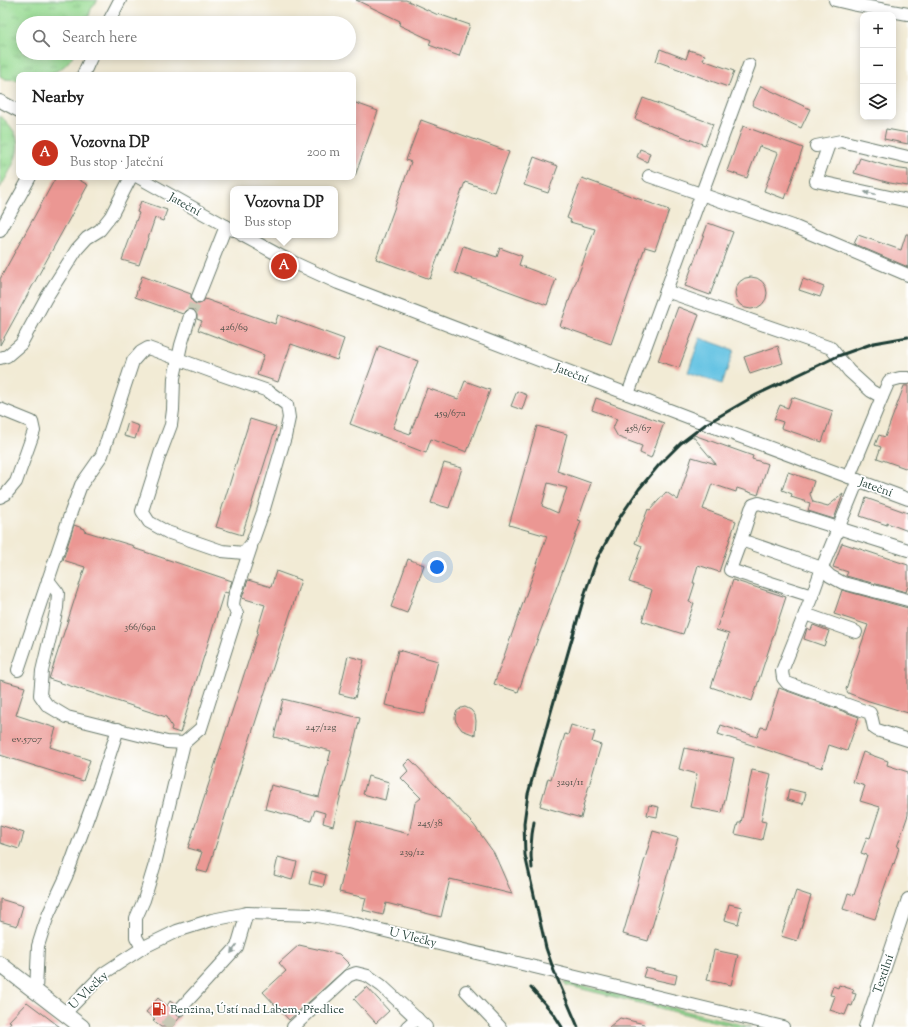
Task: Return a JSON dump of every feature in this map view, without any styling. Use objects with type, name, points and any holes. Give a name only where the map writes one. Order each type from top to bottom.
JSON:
[{"type":"main road","points":[[0,964],[82,1027]]},
{"type":"street","points":[[112,16],[120,0]]},
{"type":"street","points":[[835,0],[908,14]]},
{"type":"street","points":[[84,72],[90,60]]},
{"type":"street","points":[[628,394],[749,65]]},
{"type":"street","points":[[0,101],[16,109]]},
{"type":"street","points":[[816,146],[841,141],[908,157]]},
{"type":"street","points":[[829,144],[816,181],[908,201]]},
{"type":"street","points":[[649,176],[793,226],[908,274]]},
{"type":"street","points":[[0,231],[28,180]]},
{"type":"street","points":[[0,358],[8,356],[21,344],[46,298],[77,249],[87,238],[100,230],[112,216],[130,180]]},
{"type":"street","name":"Jateční","points":[[143,180],[229,228]]},
{"type":"street","points":[[198,297],[229,228]]},
{"type":"street","name":"Jateční","points":[[248,238],[286,259],[338,283],[706,424],[908,498]]},
{"type":"street","points":[[666,291],[831,348],[849,371],[871,390],[882,397]]},
{"type":"street","points":[[190,316],[181,345],[174,378],[171,425],[142,511],[149,522],[167,532],[222,551],[244,553],[252,543]]},
{"type":"street","points":[[18,670],[81,485],[102,455],[133,361],[141,352],[148,348],[216,374],[268,391],[287,405],[289,418],[285,437],[264,512],[234,598],[233,605],[237,614],[200,728],[184,743],[155,864],[144,900],[136,918],[136,937],[140,944],[144,947]]},
{"type":"street","points":[[908,378],[900,378],[889,381],[882,397],[839,528],[782,671],[783,678],[787,683],[870,714],[874,728],[908,740]]},
{"type":"street","points":[[0,409],[32,422],[34,431],[16,482],[6,494],[0,497]]},
{"type":"street","points":[[812,596],[730,570],[753,505],[759,503],[908,550]]},
{"type":"street","points":[[741,540],[822,568],[830,576],[843,583],[908,600]]},
{"type":"street","points":[[48,580],[58,593],[57,608],[42,671],[40,695],[47,704],[67,717],[167,742],[184,743]]},
{"type":"street","points":[[805,614],[856,632]]},
{"type":"street","points":[[36,991],[38,946],[43,930],[66,876],[99,789],[118,730]]},
{"type":"street","name":"Textilní","points":[[865,1027],[908,899]]},
{"type":"street","points":[[180,1009],[237,948],[247,913]]},
{"type":"street","name":"U Vlečky","points":[[65,1013],[104,973],[144,947],[177,931],[212,920],[247,913],[312,915],[348,922],[783,1027]]},
{"type":"street","points":[[293,1027],[348,976],[356,973],[368,976],[382,986],[426,1027]]},
{"type":"street","points":[[466,991],[500,1027]]},
{"type":"street","points":[[407,1027],[417,1018]]},
{"type":"green space","points":[[0,0],[98,0],[91,9],[89,16],[16,16],[16,60],[70,60],[64,67],[54,72],[16,72],[16,80],[5,79],[0,76]]},
{"type":"green space","points":[[0,116],[16,135],[16,156],[8,175],[0,188]]},
{"type":"green space","points":[[564,981],[751,1027],[737,1027],[566,985]]},
{"type":"water","points":[[700,338],[734,350],[722,384],[688,372]]},
{"type":"building","points":[[356,0],[406,0],[438,15],[470,25],[459,56],[429,45],[431,40],[399,25],[400,21]]},
{"type":"building","points":[[660,49],[686,59],[689,50],[705,55],[703,60],[734,71],[728,87],[656,61]]},
{"type":"building","points":[[761,86],[810,109],[801,128],[752,105]]},
{"type":"building","points":[[643,98],[713,124],[705,145],[635,119]]},
{"type":"building","points":[[356,103],[378,111],[356,173]]},
{"type":"building","points":[[421,120],[509,152],[494,192],[465,182],[430,279],[376,259],[411,162],[406,160]]},
{"type":"building","points":[[743,126],[803,148],[785,199],[764,191],[778,153],[759,146],[747,178],[727,171]]},
{"type":"building","points":[[886,129],[908,133],[908,144],[884,139]]},
{"type":"building","points":[[640,149],[650,153],[647,162],[637,157]]},
{"type":"building","points":[[534,157],[558,166],[548,193],[524,185]]},
{"type":"building","points":[[860,158],[894,168],[908,170],[908,186],[890,183],[854,173]]},
{"type":"building","points":[[582,178],[669,210],[655,250],[645,247],[611,344],[560,326],[595,229],[570,222],[571,220],[567,218]]},
{"type":"building","points":[[54,180],[79,180],[88,185],[0,345],[0,279]]},
{"type":"building","points":[[141,201],[167,210],[163,221],[155,218],[139,265],[122,260],[139,213],[137,212]]},
{"type":"building","points":[[708,223],[733,232],[710,295],[685,286]]},
{"type":"building","points":[[906,234],[908,234],[908,267],[854,244],[858,235],[901,250]]},
{"type":"building","points":[[463,246],[497,257],[500,248],[522,256],[519,265],[556,279],[547,305],[455,273]]},
{"type":"building","points":[[142,276],[191,294],[192,301],[196,304],[202,303],[205,299],[275,324],[278,315],[344,339],[337,360],[291,344],[278,382],[257,375],[264,355],[198,330],[202,321],[197,319],[195,311],[192,309],[188,309],[183,314],[135,297]]},
{"type":"building","points":[[751,277],[760,280],[764,284],[767,293],[764,302],[760,306],[751,309],[742,306],[738,302],[735,293],[738,284],[742,280]]},
{"type":"building","points":[[803,279],[824,287],[820,297],[799,290]]},
{"type":"building","points":[[678,307],[699,315],[679,368],[658,361]]},
{"type":"building","points":[[379,346],[418,361],[393,428],[410,434],[427,388],[458,399],[465,381],[490,390],[467,452],[431,439],[426,453],[350,424]]},
{"type":"building","points":[[778,346],[783,363],[750,374],[744,357]]},
{"type":"building","points":[[904,386],[908,386],[908,469],[877,458],[881,447],[875,445],[879,435],[885,437]]},
{"type":"building","points":[[517,391],[527,395],[522,410],[511,406]]},
{"type":"building","points":[[792,397],[833,411],[822,442],[781,428],[783,422],[774,419],[780,405],[788,408]]},
{"type":"building","points":[[596,398],[664,423],[651,458],[640,453],[642,446],[618,437],[613,428],[617,419],[592,410]]},
{"type":"building","points":[[250,419],[276,427],[242,535],[216,527]]},
{"type":"building","points":[[128,422],[139,426],[135,439],[124,436]]},
{"type":"building","points":[[537,426],[567,434],[557,471],[591,483],[578,520],[581,521],[518,692],[494,684],[547,536],[509,525]],"holes":[[[548,483],[567,488],[558,513],[542,506]]]},
{"type":"building","points":[[691,434],[753,456],[752,459],[768,464],[758,495],[737,488],[736,492],[712,484],[703,509],[736,521],[719,572],[698,565],[693,583],[695,583],[689,602],[694,603],[683,634],[642,621],[652,590],[629,582],[642,546],[635,543],[648,509],[650,510],[666,492],[678,500],[692,457],[716,464]]},
{"type":"building","points":[[444,463],[462,468],[449,508],[431,503]]},
{"type":"building","points":[[788,472],[814,481],[810,494],[813,502],[828,506],[843,494],[834,519],[808,511],[810,503],[791,497],[792,494],[782,490]]},
{"type":"building","points":[[866,498],[908,513],[908,531],[887,523],[887,525],[860,516]]},
{"type":"building","points":[[74,525],[85,529],[84,531],[134,546],[133,548],[232,581],[228,593],[224,592],[180,733],[171,730],[172,727],[166,717],[49,679],[85,567],[63,560]]},
{"type":"building","points":[[842,543],[908,565],[908,586],[906,592],[846,576],[848,572],[833,567]]},
{"type":"building","points":[[408,559],[424,565],[407,613],[391,607]]},
{"type":"building","points":[[276,571],[301,580],[207,873],[196,870],[202,852],[188,848],[265,605],[242,598],[248,580],[271,587]]},
{"type":"building","points":[[733,580],[786,597],[752,701],[711,687],[729,634],[716,630]]},
{"type":"building","points":[[842,590],[908,608],[908,713],[848,693],[846,689],[868,625],[834,614]]},
{"type":"building","points":[[813,625],[829,631],[824,646],[804,639],[807,628],[811,630]]},
{"type":"building","points":[[398,650],[438,661],[425,714],[385,705]]},
{"type":"building","points":[[348,656],[364,660],[355,698],[339,694]]},
{"type":"building","points":[[0,680],[25,687],[16,715],[56,728],[50,747],[90,760],[83,781],[0,755]]},
{"type":"building","points":[[779,688],[859,717],[847,751],[829,745],[822,768],[718,734],[721,725],[757,737],[761,727],[766,728]]},
{"type":"building","points":[[283,699],[360,718],[333,826],[323,823],[325,813],[315,810],[311,821],[265,809],[271,785],[319,797],[331,751],[274,737]]},
{"type":"building","points":[[465,707],[471,710],[475,715],[475,735],[462,730],[456,722],[456,712]]},
{"type":"building","points":[[571,725],[595,732],[592,742],[601,745],[583,806],[581,818],[540,806],[548,778],[551,779],[565,734],[568,735]]},
{"type":"building","points":[[684,748],[734,758],[722,813],[690,807],[697,774],[679,769]]},
{"type":"building","points":[[863,752],[888,761],[887,765],[908,772],[908,815],[897,847],[899,848],[894,864],[893,863],[879,903],[880,904],[875,919],[843,909],[848,893],[854,895],[867,855],[861,853],[867,837],[870,838],[880,807],[860,801],[865,786],[853,782]]},
{"type":"building","points":[[410,759],[474,825],[494,853],[512,894],[450,879],[441,917],[386,903],[383,915],[363,910],[366,898],[339,892],[357,821],[409,834],[415,803],[421,798],[401,778],[408,771],[404,765]]},
{"type":"building","points":[[752,770],[771,774],[761,821],[766,822],[762,840],[735,834],[738,823],[741,823]]},
{"type":"building","points":[[368,776],[389,782],[385,800],[363,794]]},
{"type":"building","points":[[789,789],[806,793],[803,804],[787,800]]},
{"type":"building","points":[[649,805],[659,807],[657,817],[647,815]]},
{"type":"building","points":[[0,825],[24,833],[19,849],[0,843]]},
{"type":"building","points":[[653,831],[678,838],[648,941],[623,934]]},
{"type":"building","points":[[278,857],[297,862],[292,880],[274,875]]},
{"type":"building","points":[[312,871],[326,875],[323,887],[309,884]]},
{"type":"building","points":[[796,891],[811,896],[797,941],[781,936]]},
{"type":"building","points":[[0,899],[23,906],[17,926],[0,921]]},
{"type":"building","points":[[729,904],[742,907],[738,924],[725,920]]},
{"type":"building","points":[[299,945],[339,954],[350,965],[289,1020],[263,992],[286,971],[279,963]]},
{"type":"building","points":[[714,950],[738,955],[731,985],[707,980]]},
{"type":"building","points":[[646,968],[677,975],[675,984],[643,977]]},
{"type":"building","points":[[839,985],[854,990],[852,993],[856,994],[852,1006],[849,1005],[845,1015],[830,1010],[835,996],[830,995],[833,986],[838,988]]},
{"type":"building","points":[[367,987],[389,1011],[376,1023],[354,999]]},
{"type":"building","points":[[158,998],[167,1006],[170,1001],[174,1004],[173,1011],[178,1016],[181,1016],[172,1027],[161,1027],[153,1021],[155,1019],[146,1012]]},
{"type":"building","points":[[27,1002],[60,1027],[7,1027],[11,1022],[9,1021]]},
{"type":"building","points":[[620,1018],[644,1024],[643,1027],[609,1027]]},
{"type":"tunnel","points":[[190,316],[198,297]]},
{"type":"tunnel","points":[[165,1027],[180,1009]]},
{"type":"railway","points":[[578,1027],[554,971],[546,948],[525,855],[524,823],[528,794],[586,590],[597,559],[620,517],[639,489],[659,465],[681,443],[706,424],[756,395],[838,356],[874,343],[908,337]]},
{"type":"railway","points":[[532,868],[531,845],[534,822]]},
{"type":"railway","points":[[531,988],[553,1013],[562,1027]]},
{"type":"place","name":"Vozovna DP","points":[[284,266]]},
{"type":"place","name":"Benzina, Ústí nad Labem, Předlice","points":[[159,1009]]}]
